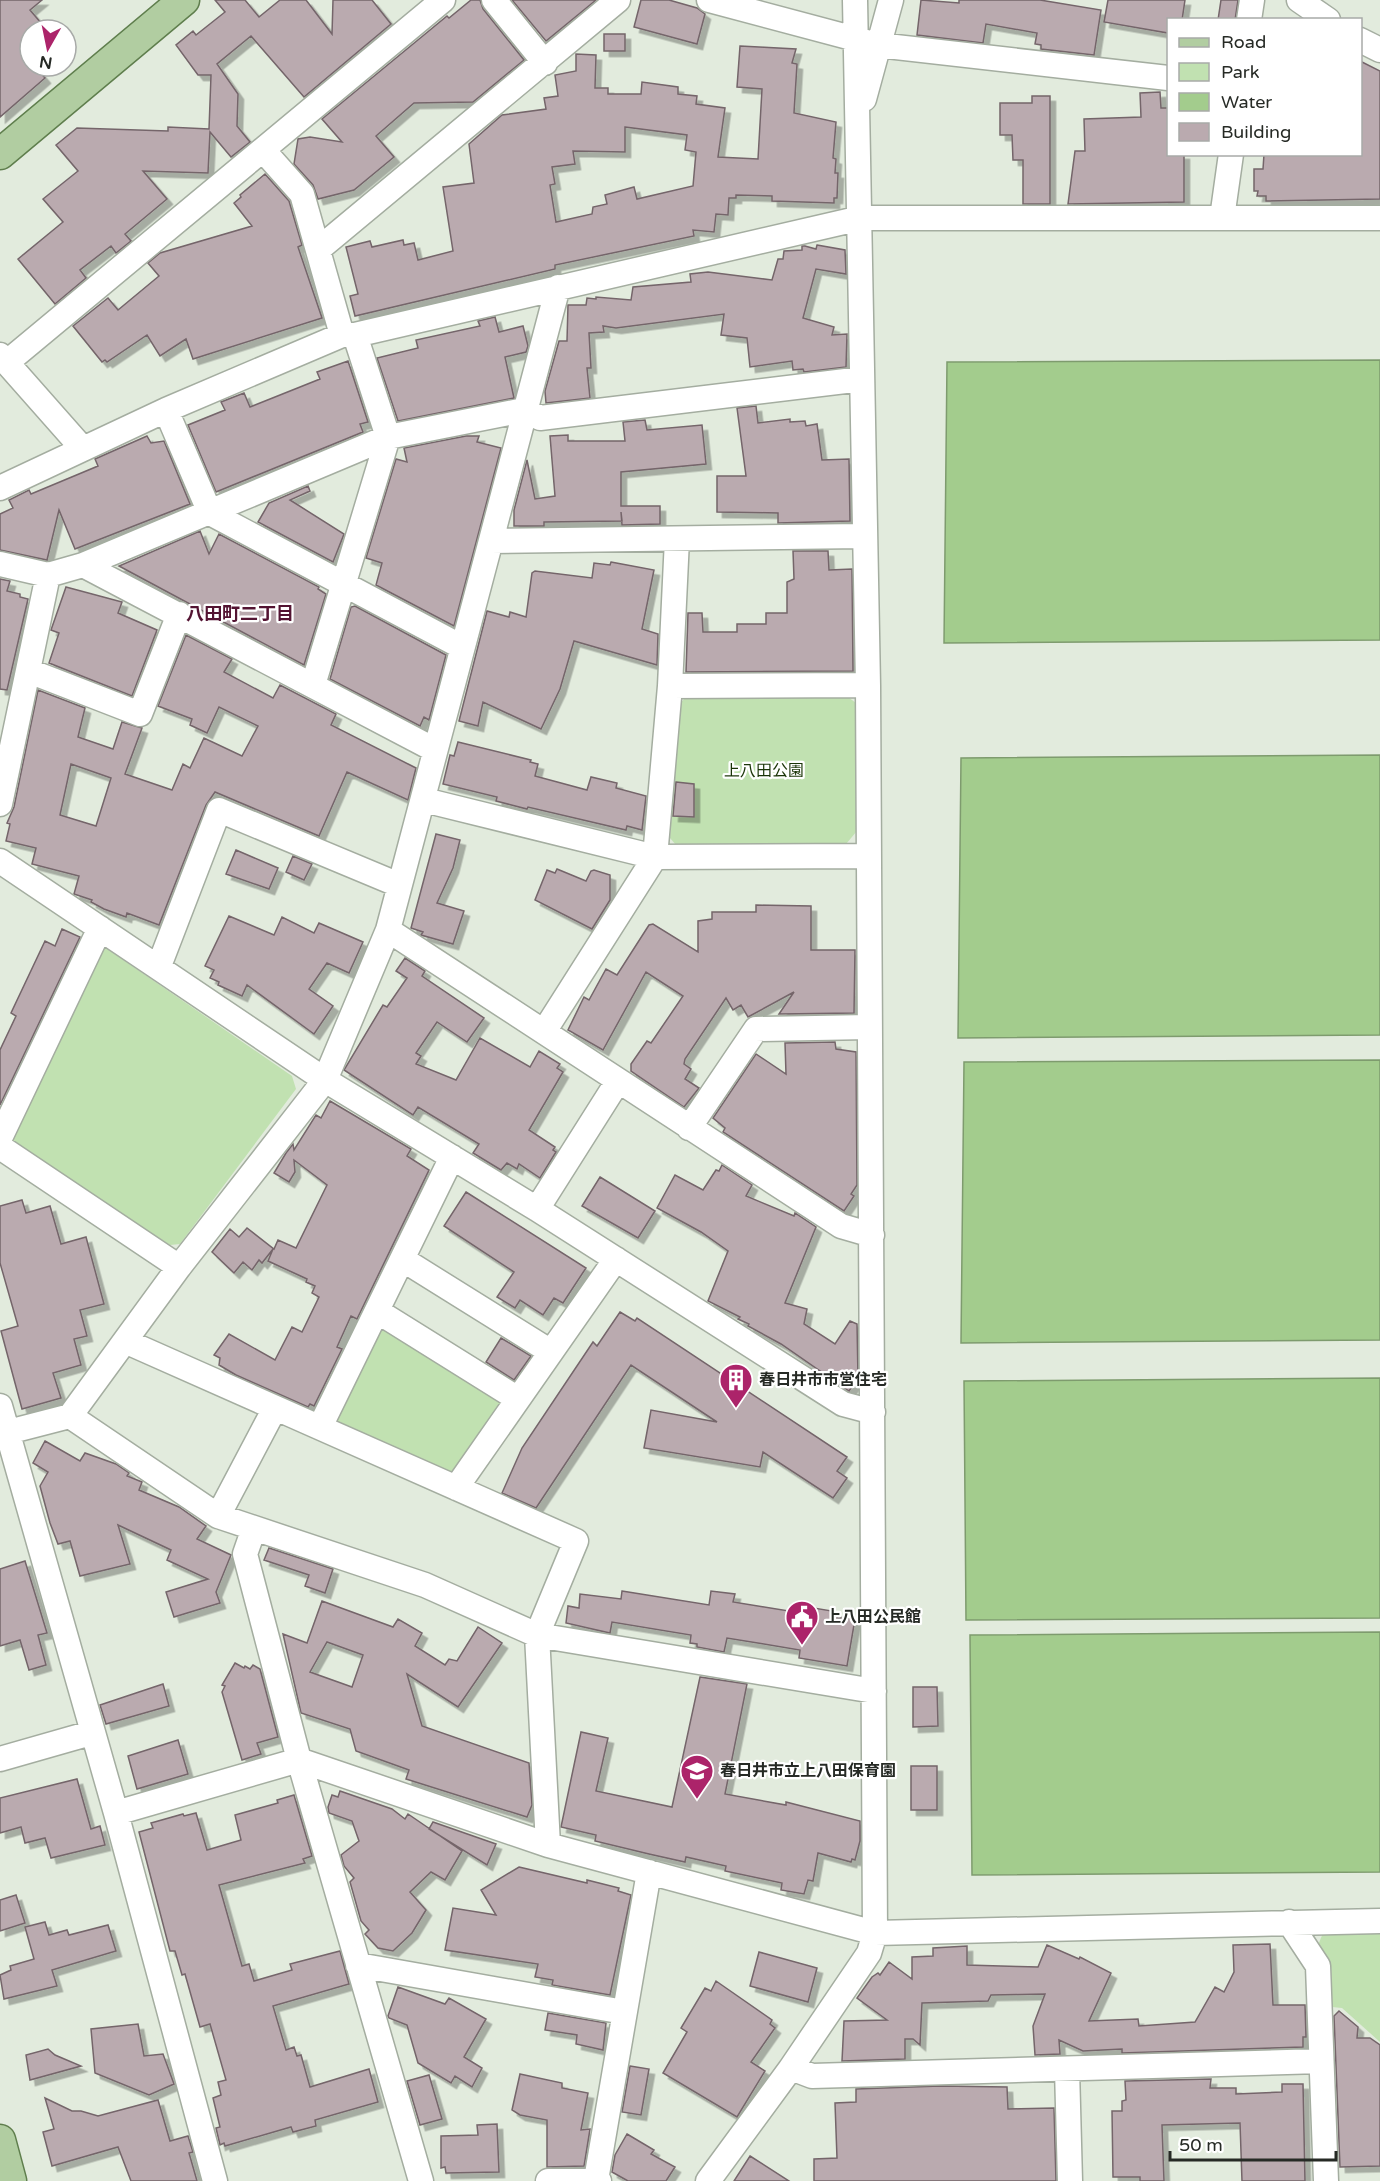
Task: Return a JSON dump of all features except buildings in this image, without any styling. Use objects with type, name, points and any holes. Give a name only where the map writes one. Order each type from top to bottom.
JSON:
[{"type":"main road","points":[[0,154],[184,0]]},
{"type":"main road","points":[[0,2140],[11,2181]]},
{"type":"street","points":[[83,449],[3,359],[263,150],[443,0]]},
{"type":"street","points":[[494,0],[545,63]]},
{"type":"street","points":[[320,248],[618,0]]},
{"type":"street","points":[[709,0],[878,45],[1167,78]]},
{"type":"street","points":[[708,2181],[791,2068],[869,1953],[876,1933],[872,1234],[867,856],[868,685],[863,536],[861,218],[856,127],[855,0]]},
{"type":"street","points":[[856,127],[891,0]]},
{"type":"street","points":[[1249,18],[1252,0]]},
{"type":"street","points":[[1299,0],[1325,18]]},
{"type":"street","points":[[1362,41],[1380,50]]},
{"type":"street","points":[[263,150],[302,194],[349,335],[388,437],[313,685]]},
{"type":"street","points":[[1222,218],[1231,156]]},
{"type":"street","points":[[0,488],[166,410],[349,335],[861,218],[1380,218]]},
{"type":"street","points":[[8,1432],[70,1416],[127,1342],[179,1267],[325,1080],[388,930],[558,287]]},
{"type":"street","points":[[0,564],[48,575],[83,565],[388,437],[524,410],[540,418],[862,379]]},
{"type":"street","points":[[166,410],[210,513],[344,582],[462,647]]},
{"type":"street","points":[[491,541],[863,536]]},
{"type":"street","points":[[545,1030],[656,857],[670,686],[677,539]]},
{"type":"street","points":[[83,565],[435,750]]},
{"type":"street","points":[[0,804],[48,575]]},
{"type":"street","points":[[29,671],[140,714],[180,614]]},
{"type":"street","points":[[670,686],[868,685]]},
{"type":"street","points":[[424,800],[656,857],[867,856]]},
{"type":"street","points":[[159,966],[219,810],[399,885]]},
{"type":"street","points":[[0,861],[325,1080],[616,1258],[843,1404],[873,1412]]},
{"type":"street","points":[[0,1138],[100,928]]},
{"type":"street","points":[[388,930],[545,1030],[689,1128],[842,1226],[872,1234]]},
{"type":"street","points":[[689,1128],[756,1029],[869,1027]]},
{"type":"street","points":[[537,1209],[618,1081]]},
{"type":"street","points":[[0,1147],[179,1267]]},
{"type":"street","points":[[320,1427],[452,1157]]},
{"type":"street","points":[[456,1488],[616,1258]]},
{"type":"street","points":[[402,1259],[551,1352]]},
{"type":"street","points":[[377,1311],[518,1399]]},
{"type":"street","points":[[127,1342],[576,1542],[537,1635],[548,1845]]},
{"type":"street","points":[[0,1406],[91,1733],[116,1813],[215,2181]]},
{"type":"street","points":[[218,1516],[275,1408]]},
{"type":"street","points":[[70,1416],[218,1516],[425,1585],[537,1635],[874,1691]]},
{"type":"street","points":[[254,1528],[245,1554],[299,1760],[421,2181]]},
{"type":"street","points":[[0,1759],[91,1733]]},
{"type":"street","points":[[116,1813],[299,1760],[548,1845],[876,1933],[1380,1920]]},
{"type":"street","points":[[548,2181],[597,2180],[649,1872]]},
{"type":"street","points":[[1289,1922],[1318,1966],[1326,2181]]},
{"type":"street","points":[[358,1965],[624,2012]]},
{"type":"street","points":[[791,2068],[812,2076],[1322,2061]]},
{"type":"street","points":[[1067,2069],[1070,2181]]},
{"type":"green space","name":"上八田公園","points":[[848,697],[856,703],[857,831],[846,844],[676,845],[670,838],[679,705],[684,699]]},
{"type":"green space","points":[[106,948],[292,1076],[296,1089],[180,1244],[170,1245],[13,1143],[11,1134],[96,951]]},
{"type":"green space","points":[[380,1326],[504,1401],[459,1471],[449,1473],[336,1423],[333,1413]]},
{"type":"green space","points":[[1380,1932],[1380,2042],[1342,2008],[1332,2007],[1331,1965],[1316,1950],[1323,1933]]},
{"type":"water","points":[[1380,360],[1380,640],[944,643],[947,362]]},
{"type":"water","points":[[1380,755],[1380,1035],[958,1038],[961,758]]},
{"type":"water","points":[[1380,1060],[1380,1340],[961,1343],[964,1062]]},
{"type":"water","points":[[1380,1378],[1380,1618],[966,1620],[964,1381]]},
{"type":"water","points":[[1380,1632],[1380,1872],[972,1875],[970,1635]]},
{"type":"place","name":"春日井市市営住宅","points":[[736,1409]]},
{"type":"place","name":"上八田公民館","points":[[802,1646]]},
{"type":"place","name":"春日井市立上八田保育園","points":[[697,1800]]},
{"type":"district","name":"八田町二丁目","points":[[240,614]]}]
